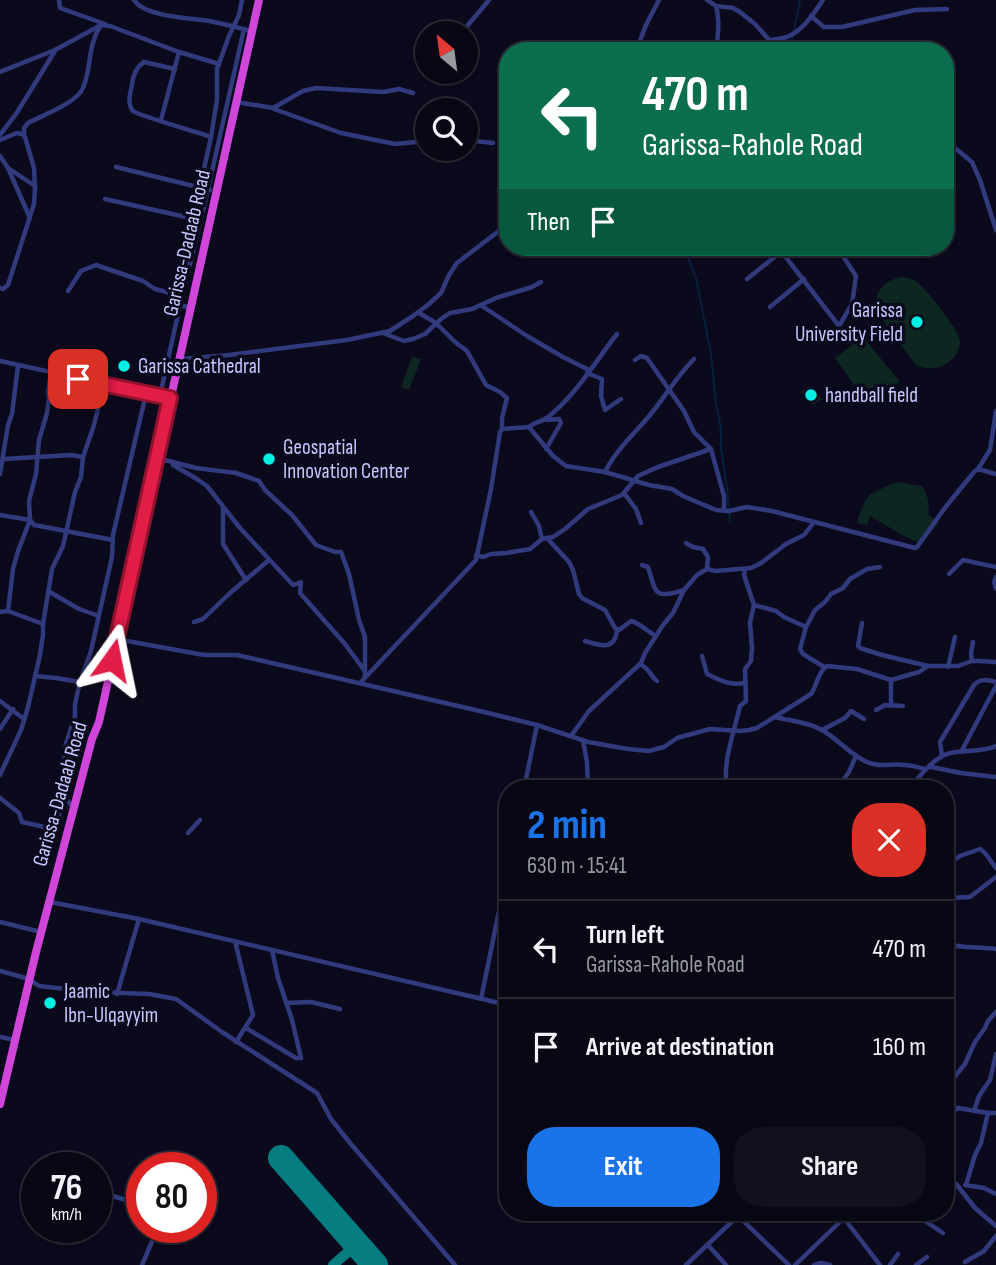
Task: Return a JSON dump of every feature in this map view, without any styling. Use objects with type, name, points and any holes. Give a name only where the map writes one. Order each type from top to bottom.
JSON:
[{"type":"highway","name":"Garissa-Dadaab Road","points":[[0,1104],[49,901],[92,739],[99,722],[191,308],[213,190],[237,102],[248,30],[259,0]]},
{"type":"street","points":[[59,0],[60,8],[219,64]]},
{"type":"street","points":[[134,0],[141,7],[160,13],[248,30],[213,190],[180,305],[160,396]]},
{"type":"street","points":[[175,297],[184,270],[211,137],[217,100],[217,69],[239,15],[242,0]]},
{"type":"street","points":[[471,21],[489,0]]},
{"type":"street","points":[[639,42],[659,0]]},
{"type":"street","points":[[707,0],[716,6],[733,8],[755,24],[769,40],[786,38],[796,32],[823,0]]},
{"type":"street","points":[[716,6],[717,42]]},
{"type":"street","points":[[811,16],[824,27],[842,27],[915,10],[947,9]]},
{"type":"street","points":[[0,72],[55,50],[100,25],[110,26]]},
{"type":"street","points":[[1,287],[8,285],[34,204],[34,168],[23,135],[24,128],[28,123],[72,100],[83,90],[93,38],[100,25]]},
{"type":"street","points":[[0,138],[55,50]]},
{"type":"street","points":[[161,120],[179,52]]},
{"type":"street","points":[[175,69],[144,62],[138,66],[132,80],[129,103],[132,110],[139,115],[211,137]]},
{"type":"street","points":[[273,108],[303,90],[316,88],[383,92],[399,89],[413,93]]},
{"type":"street","points":[[237,102],[273,108],[341,133],[395,144],[415,142]]},
{"type":"street","points":[[0,138],[17,133],[23,135]]},
{"type":"street","points":[[478,141],[493,142]]},
{"type":"street","points":[[954,147],[972,162],[996,230]]},
{"type":"street","points":[[0,156],[30,218]]},
{"type":"street","points":[[116,167],[213,190]]},
{"type":"street","points":[[8,168],[35,186]]},
{"type":"street","points":[[105,199],[195,219]]},
{"type":"street","points":[[179,359],[347,340],[383,333],[419,313],[441,293],[457,263],[499,231]]},
{"type":"street","points":[[747,279],[772,256]]},
{"type":"street","points":[[786,256],[839,326],[852,304],[856,276],[843,256]]},
{"type":"street","points":[[68,291],[81,271],[96,265],[143,281],[175,297],[180,305],[191,308]]},
{"type":"street","points":[[770,307],[804,279]]},
{"type":"street","points":[[383,333],[404,341],[425,334],[450,313],[481,305],[541,282]]},
{"type":"street","points":[[481,305],[527,336],[602,379],[601,396],[605,410],[621,399]]},
{"type":"street","points":[[361,682],[365,674],[476,560],[507,398],[485,386],[467,351],[436,323],[419,313]]},
{"type":"street","points":[[545,419],[570,395],[617,334]]},
{"type":"street","points":[[635,359],[640,356],[647,358],[684,411],[694,432],[711,449],[724,496],[724,511]]},
{"type":"street","points":[[605,472],[694,359]]},
{"type":"street","points":[[0,361],[170,398]]},
{"type":"street","points":[[0,474],[18,366]]},
{"type":"street","points":[[8,611],[13,569],[30,520],[29,501],[34,484],[39,440],[47,413],[51,373]]},
{"type":"street","points":[[0,775],[24,719],[35,676],[55,561],[60,556],[79,485],[83,457],[104,384]]},
{"type":"street","points":[[0,798],[19,813],[22,822],[49,828],[58,820],[63,797],[65,747],[75,716],[80,682],[88,664],[146,394]]},
{"type":"street","points":[[529,427],[546,449],[566,466],[605,472],[672,489],[706,507],[724,511],[747,507],[772,511],[915,548],[978,469],[989,450],[996,411]]},
{"type":"street","points":[[502,429],[529,427],[545,419],[559,419],[561,421],[546,449]]},
{"type":"street","points":[[0,424],[8,425]]},
{"type":"street","points":[[476,555],[483,557],[530,549],[544,538],[553,537],[587,509],[624,493],[638,476],[711,449]]},
{"type":"street","points":[[4,459],[71,455],[83,457]]},
{"type":"street","points":[[157,458],[196,468],[236,473],[259,481],[265,490],[292,514],[316,545],[341,552],[365,637],[365,674]]},
{"type":"street","points":[[168,462],[207,486],[240,528],[292,585],[301,582],[299,593],[345,644],[365,674]]},
{"type":"street","points":[[978,469],[996,474]]},
{"type":"street","points":[[624,493],[636,509],[641,523]]},
{"type":"street","points":[[223,506],[223,544],[246,580]]},
{"type":"street","points":[[531,512],[544,538],[569,562],[579,594],[605,610],[617,630]]},
{"type":"street","points":[[0,515],[30,520],[34,525],[113,540]]},
{"type":"street","points":[[571,736],[589,711],[640,664],[673,613],[684,590],[696,575],[707,569],[745,569],[761,563],[786,544],[804,535],[814,522]]},
{"type":"street","points":[[686,543],[703,549],[708,557],[707,569]]},
{"type":"street","points":[[194,622],[203,619],[269,560]]},
{"type":"street","points":[[949,575],[962,560],[996,566]]},
{"type":"street","points":[[642,565],[648,567],[654,588],[659,594],[684,590]]},
{"type":"street","points":[[880,567],[855,575],[815,610],[806,627],[800,649],[824,667],[857,669],[891,680],[928,666]]},
{"type":"street","points":[[725,780],[740,706],[746,701],[745,669],[751,661],[750,622],[754,605],[745,569]]},
{"type":"street","points":[[996,577],[996,589]]},
{"type":"street","points":[[48,591],[79,609],[99,616]]},
{"type":"street","points":[[754,605],[776,611],[806,627]]},
{"type":"street","points":[[0,612],[8,611],[43,624]]},
{"type":"street","points":[[585,641],[604,646],[613,642],[617,630],[631,621],[656,636]]},
{"type":"street","points":[[862,623],[858,646],[882,655],[928,666],[948,667],[972,661],[996,662]]},
{"type":"street","points":[[948,667],[955,637]]},
{"type":"street","points":[[116,639],[204,655],[237,655],[537,725],[583,740],[649,751],[664,747],[677,738],[709,729],[757,728],[811,694],[824,667]]},
{"type":"street","points":[[972,661],[973,642]]},
{"type":"street","points":[[702,656],[707,674],[724,682],[746,682]]},
{"type":"street","points":[[640,664],[650,671],[657,681]]},
{"type":"street","points":[[35,676],[80,682]]},
{"type":"street","points":[[891,680],[891,705]]},
{"type":"street","points":[[942,756],[940,742],[974,685],[986,680],[996,684],[961,753]]},
{"type":"street","points":[[0,701],[24,719]]},
{"type":"street","points":[[876,710],[891,705],[903,706]]},
{"type":"street","points":[[0,729],[13,709]]},
{"type":"street","points":[[822,730],[845,718],[851,711],[864,719]]},
{"type":"street","points":[[774,717],[809,723],[837,739],[856,756],[875,765],[905,765],[996,777]]},
{"type":"street","points":[[526,780],[537,725]]},
{"type":"street","points":[[583,740],[588,780]]},
{"type":"street","points":[[918,780],[942,756],[981,751],[996,746]]},
{"type":"street","points":[[843,780],[856,756]]},
{"type":"street","points":[[63,797],[74,809]]},
{"type":"street","points":[[188,833],[200,820]]},
{"type":"street","points":[[954,860],[980,849],[996,868]]},
{"type":"street","points":[[954,898],[970,897],[996,877]]},
{"type":"street","points":[[49,901],[139,919],[499,1003]]},
{"type":"street","points":[[481,999],[499,909]]},
{"type":"street","points":[[117,994],[139,919]]},
{"type":"street","points":[[0,922],[41,932]]},
{"type":"street","points":[[235,942],[253,1015],[236,1042]]},
{"type":"street","points":[[954,946],[996,950]]},
{"type":"street","points":[[246,1028],[296,1058],[301,1058],[272,950]]},
{"type":"street","points":[[0,971],[29,979],[39,986],[117,994],[131,992],[176,999],[236,1042],[317,1093],[331,1119],[350,1143],[455,1265]]},
{"type":"street","points":[[286,1003],[311,1002],[340,1009]]},
{"type":"street","points":[[954,1075],[965,1065],[975,1042],[996,1012]]},
{"type":"street","points":[[0,1037],[16,1040]]},
{"type":"street","points":[[974,1111],[979,1096],[990,1080],[996,1054]]},
{"type":"street","points":[[954,1104],[955,1110],[958,1108],[996,1112]]},
{"type":"street","points":[[966,1185],[988,1113]]},
{"type":"street","points":[[954,1182],[975,1208],[996,1226]]},
{"type":"street","points":[[957,1185],[984,1188],[996,1194]]},
{"type":"street","points":[[686,1265],[732,1221]]},
{"type":"street","points":[[746,1221],[789,1265]]},
{"type":"street","points":[[795,1265],[837,1221]]},
{"type":"street","points":[[847,1221],[880,1265]]},
{"type":"street","points":[[926,1221],[943,1233]]},
{"type":"street","points":[[965,1262],[984,1251],[996,1236]]},
{"type":"street","points":[[142,1265],[151,1243]]},
{"type":"street","points":[[708,1245],[726,1265]]},
{"type":"street","points":[[890,1265],[898,1254]]},
{"type":"street","points":[[916,1265],[927,1257]]},
{"type":"street","points":[[803,1258],[811,1265],[830,1265]]},
{"type":"green space","name":"Garissa University Field","points":[[903,277],[919,283],[948,318],[958,336],[960,341],[955,356],[944,365],[929,368],[915,364],[877,313],[876,299],[881,289],[890,281]]},
{"type":"green space","points":[[863,337],[900,382],[869,406],[835,358]]},
{"type":"green space","points":[[412,357],[421,359],[409,390],[401,387]]},
{"type":"green space","name":"handball field","points":[[809,386],[822,399],[813,405],[801,392]]},
{"type":"green space","points":[[897,482],[922,486],[926,493],[928,514],[938,523],[922,544],[870,516],[867,525],[857,523],[869,496]]},
{"type":"waterway","points":[[794,30],[800,0]]},
{"type":"waterway","points":[[789,42],[793,38]]},
{"type":"waterway","points":[[687,256],[696,278],[711,354],[730,522]]},
{"type":"taxiway","points":[[333,1265],[348,1252],[349,1243]]},
{"type":"runway","points":[[281,1158],[375,1265]]},
{"type":"place","name":"Garissa University Field","points":[[917,322]]},
{"type":"place","name":"Garissa Cathedral","points":[[124,366]]},
{"type":"place","name":"handball field","points":[[811,395]]},
{"type":"place","name":"Geospatial Innovation Center","points":[[269,459]]},
{"type":"place","name":"Jaamic Ibn-Ulqayyim","points":[[50,1003]]},
{"type":"route","points":[[78,379],[170,398],[112,660]]}]
